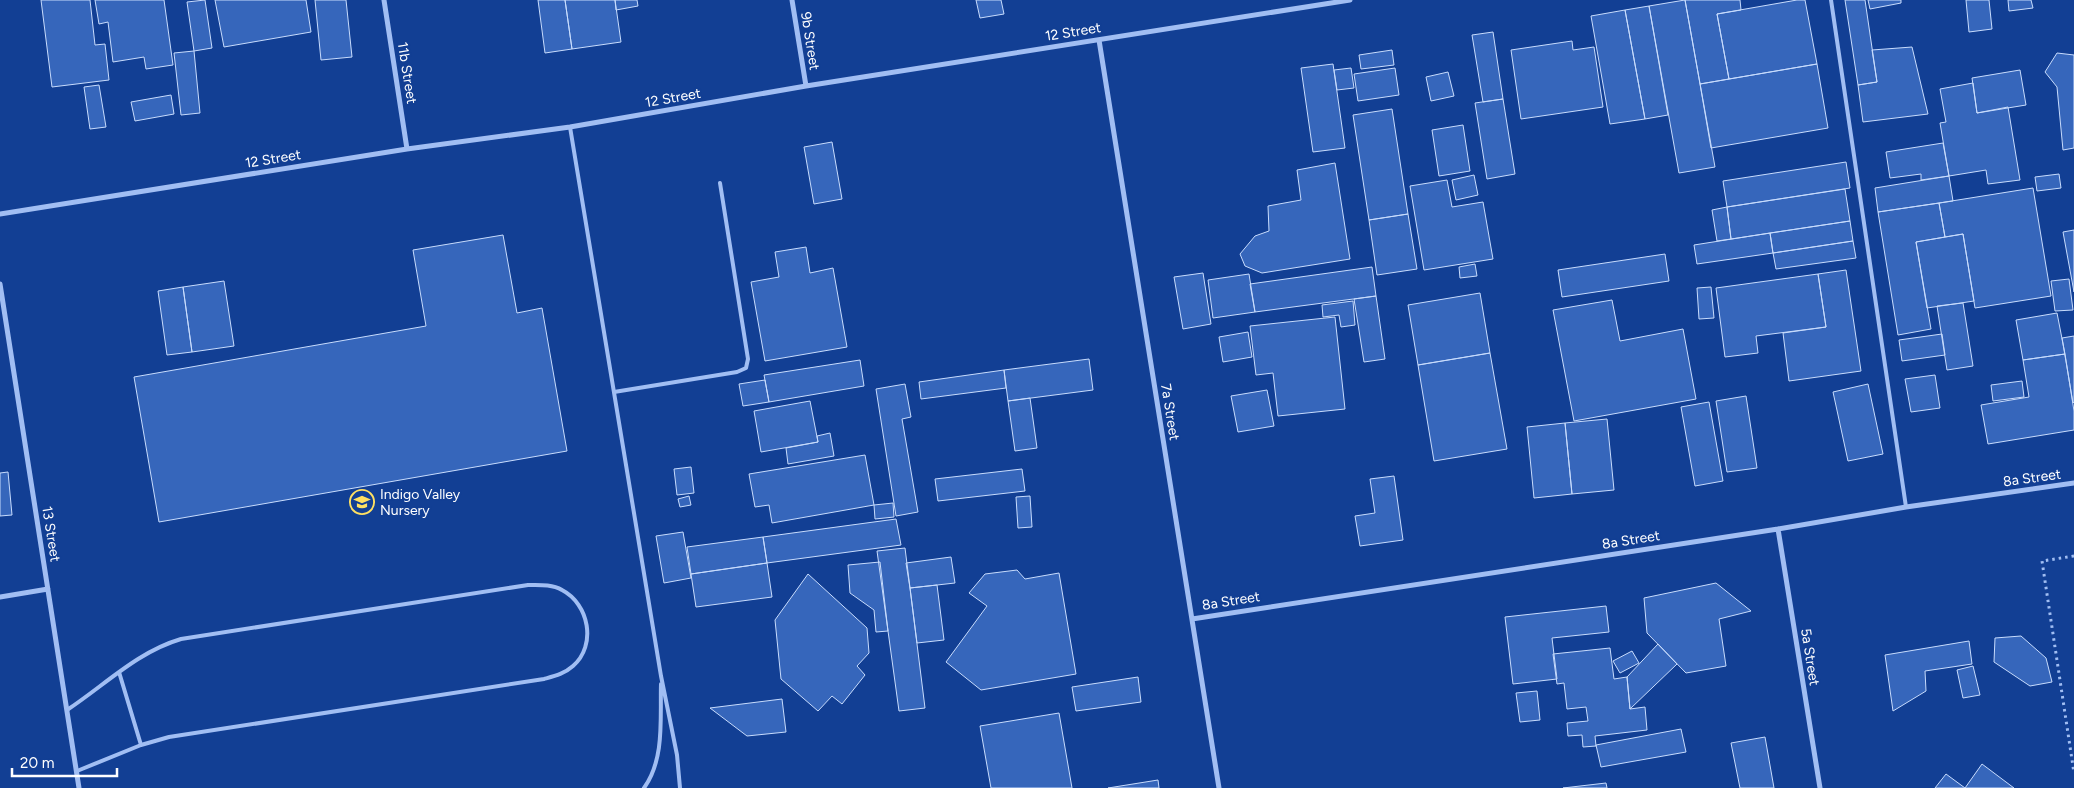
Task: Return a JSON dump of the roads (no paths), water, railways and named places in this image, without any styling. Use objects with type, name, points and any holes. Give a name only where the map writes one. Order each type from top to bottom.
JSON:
[{"type":"street","name":"11b Street","points":[[384,0],[407,149]]},
{"type":"street","name":"9b Street","points":[[792,0],[806,86]]},
{"type":"street","name":"12 Street","points":[[0,214],[407,149],[570,127],[806,86],[1350,0]]},
{"type":"street","name":"7a Street","points":[[1098,40],[1219,788]]},
{"type":"street","name":"13 Street","points":[[0,284],[79,788]]},
{"type":"street","name":"8a Street","points":[[1192,619],[1778,529],[1906,507],[2074,483]]},
{"type":"street","name":"5a Street","points":[[1778,529],[1820,788]]},
{"type":"street","points":[[0,597],[48,589]]},
{"type":"lane","points":[[1831,0],[1906,507]]},
{"type":"lane","points":[[570,127],[661,676],[677,755],[680,788]]},
{"type":"lane","points":[[614,392],[737,372],[746,368],[748,358],[720,184]]},
{"type":"lane","points":[[67,710],[134,660],[162,644],[181,639],[528,585],[544,585],[561,589],[576,600],[585,616],[588,634],[584,651],[574,666],[559,675],[544,679],[169,737],[141,745],[77,772]]},
{"type":"lane","points":[[119,672],[141,745]]},
{"type":"lane","points":[[644,788],[653,777],[658,755],[661,676]]},
{"type":"place","name":"Indigo Valley Nursery","points":[[362,502]]}]
